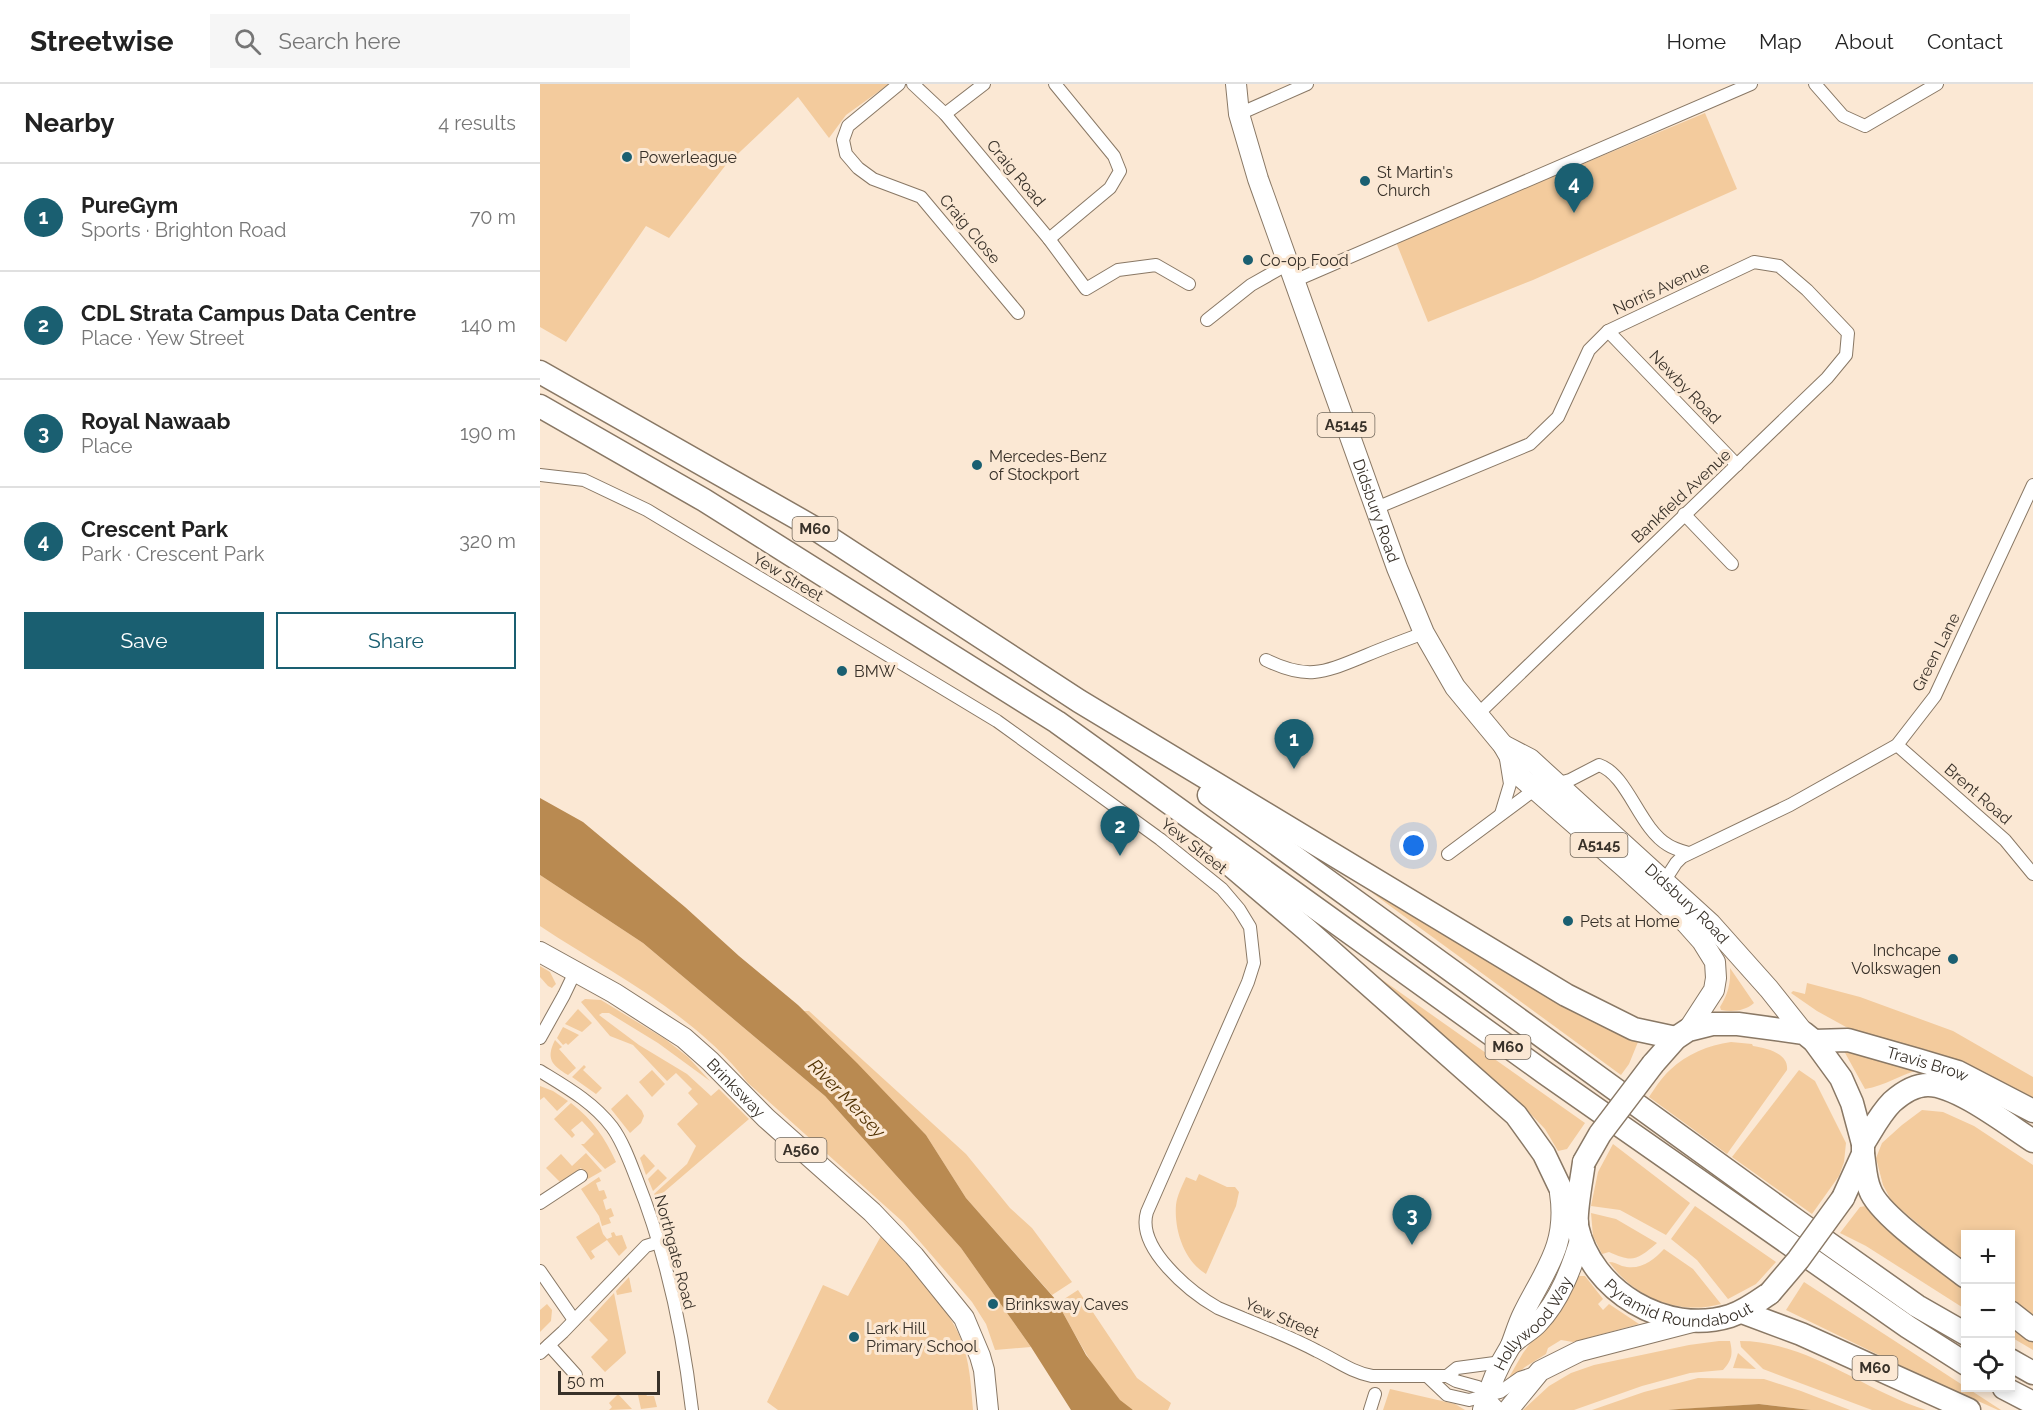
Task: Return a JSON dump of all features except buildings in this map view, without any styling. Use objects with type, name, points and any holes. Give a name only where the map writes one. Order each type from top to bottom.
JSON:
[{"type":"highway","name":"M60","points":[[540,372],[811,526],[1079,701],[1556,989],[1634,1029],[1682,1034]]},
{"type":"highway","name":"M60","points":[[540,406],[704,500],[1057,722],[1545,1073],[1908,1328],[1961,1361]]},
{"type":"highway","name":"M60","points":[[1079,701],[1797,1221],[1917,1306],[1961,1332]]},
{"type":"highway","name":"M60","points":[[1057,722],[1307,930],[1503,1101],[1516,1114],[1544,1154],[1554,1175]]},
{"type":"highway","points":[[1579,1230],[1584,1162],[1600,1134],[1653,1064],[1682,1034],[1712,1024],[1738,1024],[1809,1037],[1841,1078],[1852,1103],[1870,1191],[1877,1204],[1961,1274]]},
{"type":"highway","name":"Travis Brow","points":[[1809,1037],[1848,1040],[1958,1072],[2033,1111]]},
{"type":"highway","name":"Travis Brow","points":[[1863,1149],[1884,1110],[1893,1101],[1907,1091],[1928,1085],[1952,1090],[2033,1141]]},
{"type":"highway","name":"Pyramid Roundabout","points":[[1554,1175],[1600,1274],[1630,1301],[1646,1309],[1672,1318],[1695,1321],[1727,1317],[1742,1312],[1770,1293],[1798,1260],[1843,1198],[1863,1149]]},
{"type":"highway","name":"M60","points":[[1742,1312],[1801,1334],[1969,1410]]},
{"type":"highway","points":[[2015,1316],[2033,1330]]},
{"type":"highway","points":[[2015,1363],[2033,1373]]},
{"type":"highway","points":[[2012,1392],[2033,1403]]},
{"type":"main road","name":"Didsbury Road","points":[[1236,84],[1239,114],[1258,179],[1397,568],[1424,633],[1455,687],[1503,745],[1522,778],[1686,923],[1702,941],[1715,962],[1714,990],[1682,1034]]},
{"type":"main road","name":"Didsbury Road","points":[[1503,745],[1530,759],[1712,924],[1809,1037]]},
{"type":"main road","name":"Brinksway","points":[[540,952],[684,1038],[766,1118],[872,1212],[944,1291],[964,1318],[984,1370],[988,1410]]},
{"type":"main road","points":[[1507,1353],[1522,1315],[1546,1274],[1560,1234],[1562,1212],[1554,1175]]},
{"type":"main road","name":"Hollywood Way","points":[[1485,1404],[1490,1385],[1507,1353],[1538,1323],[1567,1278],[1579,1230]]},
{"type":"main road","name":"Hollywood Way","points":[[1508,1410],[1540,1371],[1580,1351],[1695,1321]]},
{"type":"street","name":"Craig Close","points":[[898,84],[848,126],[843,140],[846,154],[858,168],[873,179],[896,185],[921,197],[1018,313]]},
{"type":"street","name":"Craig Road","points":[[913,84],[945,114],[1049,239],[1086,289],[1118,270],[1156,265],[1189,284]]},
{"type":"street","points":[[945,114],[984,84]]},
{"type":"street","points":[[1049,239],[1110,188],[1120,171],[1114,156],[1056,84]]},
{"type":"street","points":[[1239,114],[1307,84]]},
{"type":"street","points":[[1207,320],[1251,285],[1291,272],[1751,84]]},
{"type":"street","points":[[1815,84],[1843,116],[1865,126],[1937,84]]},
{"type":"street","name":"Norris Avenue","points":[[1376,508],[1530,444],[1558,417],[1589,350],[1608,331],[1754,262],[1779,266],[1807,290]]},
{"type":"street","name":"Bankfield Avenue","points":[[1477,715],[1827,378],[1846,355],[1848,333],[1807,290]]},
{"type":"street","name":"Newby Road","points":[[1608,331],[1737,465]]},
{"type":"street","name":"Yew Street","points":[[540,475],[584,480],[647,510],[997,721],[1160,840],[1222,889],[1239,909],[1250,927],[1254,963],[1147,1212],[1145,1226],[1148,1238],[1180,1281],[1218,1308],[1317,1351],[1345,1368],[1363,1374],[1448,1376],[1456,1381],[1478,1387],[1485,1404]]},
{"type":"street","name":"Green Lane","points":[[1665,880],[1676,863],[1689,853],[1790,805],[1897,745],[1935,696],[2033,485]]},
{"type":"street","points":[[1684,514],[1732,564]]},
{"type":"street","points":[[1266,660],[1292,671],[1309,673],[1328,670],[1424,633]]},
{"type":"street","points":[[1501,814],[1510,784],[1503,745]]},
{"type":"street","name":"Brent Road","points":[[1897,745],[2005,840],[2033,874]]},
{"type":"street","points":[[1448,854],[1534,790],[1570,780],[1599,765],[1612,772],[1652,832],[1667,845],[1689,853]]},
{"type":"street","points":[[540,1038],[575,972]]},
{"type":"street","name":"Northgate Road","points":[[540,1071],[586,1100],[612,1126],[629,1158],[659,1242],[676,1313],[692,1410]]},
{"type":"street","points":[[542,1198],[581,1176]]},
{"type":"street","points":[[576,1375],[544,1349],[646,1246],[659,1242]]},
{"type":"street","points":[[540,1271],[574,1320]]},
{"type":"street","name":"Yew Street","points":[[1448,1376],[1457,1368],[1507,1353]]},
{"type":"street","points":[[1428,1377],[1447,1395],[1485,1404],[1520,1377],[1540,1371]]},
{"type":"street","points":[[1370,1410],[1376,1394]]},
{"type":"shaded area","points":[[540,84],[889,84],[846,115],[829,138],[798,97],[725,166],[669,238],[646,226],[566,342],[540,327]]},
{"type":"shaded area","points":[[1705,113],[1737,189],[1533,280],[1428,322],[1396,242]]},
{"type":"shaded area","points":[[540,875],[643,943],[825,1096],[961,1248],[1031,1347],[995,1350],[986,1324],[972,1302],[903,1222],[748,1083],[727,1058],[703,1036],[651,996],[540,926]]},
{"type":"shaded area","points":[[1371,892],[1579,1015],[1638,1042],[1629,1064],[1621,1075]]},
{"type":"shaded area","points":[[1357,962],[1585,1123],[1567,1149],[1558,1151],[1545,1129],[1525,1108]]},
{"type":"shaded area","points":[[540,966],[550,972],[556,984],[552,988],[540,977]]},
{"type":"shaded area","points":[[1730,968],[1754,1003],[1743,1009],[1725,1011],[1720,1007],[1728,988]]},
{"type":"shaded area","points":[[1807,983],[1860,997],[1953,1031],[2033,1077],[2033,1098],[2001,1085],[1957,1061],[1924,1049],[1846,1027],[1791,993],[1793,991],[1805,994]]},
{"type":"shaded area","points":[[585,999],[601,1000],[665,1039],[688,1057],[710,1081],[658,1043],[609,1013],[599,1015],[639,1045],[687,1074],[711,1096],[719,1089],[749,1119],[657,1198],[654,1194],[687,1164],[696,1146],[677,1124],[698,1104],[688,1093],[692,1089],[676,1073],[667,1081],[633,1045],[610,1036],[581,1002]]},
{"type":"shaded area","points":[[578,1009],[592,1023],[582,1032],[565,1024]]},
{"type":"shaded area","points":[[804,1011],[809,1011],[966,1154],[1010,1208],[1032,1228],[1072,1282],[1052,1295],[966,1198],[926,1135]]},
{"type":"shaded area","points":[[563,1027],[579,1035],[568,1045],[566,1043],[563,1045],[557,1038]]},
{"type":"shaded area","points":[[555,1040],[562,1047],[559,1049],[576,1068],[568,1075],[552,1060],[551,1052]]},
{"type":"shaded area","points":[[1731,1042],[1752,1044],[1776,1052],[1784,1059],[1787,1070],[1727,1154],[1649,1097],[1664,1076],[1683,1059],[1714,1045]]},
{"type":"shaded area","points":[[1844,1051],[1922,1069],[1865,1089]]},
{"type":"shaded area","points":[[584,1065],[586,1067],[583,1070],[602,1088],[596,1094],[572,1077]]},
{"type":"shaded area","points":[[652,1070],[665,1084],[652,1097],[639,1082]]},
{"type":"shaded area","points":[[1799,1070],[1815,1081],[1846,1143],[1844,1162],[1839,1176],[1812,1214],[1732,1157]]},
{"type":"shaded area","points":[[540,1086],[568,1101],[557,1111],[544,1097],[540,1100]]},
{"type":"shaded area","points":[[627,1094],[644,1116],[641,1123],[630,1133],[611,1109]]},
{"type":"shaded area","points":[[571,1103],[592,1123],[612,1153],[616,1162],[605,1169],[581,1144],[584,1144],[594,1134],[582,1121],[571,1130],[575,1135],[572,1138],[554,1119]]},
{"type":"shaded area","points":[[1922,1110],[1943,1112],[1974,1126],[2033,1165],[2033,1316],[2015,1301],[2015,1230],[1961,1230],[1961,1260],[1892,1202],[1883,1185],[1876,1158],[1882,1143]]},
{"type":"shaded area","points":[[1613,1144],[1690,1203],[1666,1235],[1620,1210],[1591,1206],[1598,1172]]},
{"type":"shaded area","points":[[586,1153],[602,1171],[588,1179],[581,1168],[560,1182],[546,1168],[561,1154],[572,1166]]},
{"type":"shaded area","points":[[644,1154],[655,1166],[646,1175],[640,1158]]},
{"type":"shaded area","points":[[658,1169],[667,1178],[653,1191],[648,1179]]},
{"type":"shaded area","points":[[1199,1174],[1227,1187],[1235,1187],[1239,1192],[1236,1206],[1206,1274],[1186,1253],[1179,1234],[1176,1215],[1177,1198],[1186,1177],[1196,1181]]},
{"type":"shaded area","points":[[599,1177],[601,1181],[596,1183],[599,1191],[604,1190],[607,1198],[603,1200],[606,1210],[611,1208],[614,1216],[609,1218],[611,1223],[602,1226],[599,1216],[581,1189]]},
{"type":"shaded area","points":[[1695,1206],[1776,1262],[1756,1284],[1728,1299],[1697,1260],[1671,1239]]},
{"type":"shaded area","points":[[1866,1206],[1961,1285],[1961,1306],[1866,1246],[1840,1233],[1860,1207]]},
{"type":"shaded area","points":[[1591,1213],[1616,1219],[1657,1243],[1634,1258],[1624,1258],[1609,1252],[1602,1254],[1593,1236]]},
{"type":"shaded area","points":[[599,1222],[607,1239],[612,1237],[611,1233],[614,1232],[616,1236],[622,1235],[627,1248],[619,1256],[607,1240],[591,1251],[595,1257],[591,1260],[576,1237]]},
{"type":"shaded area","name":"Lark Hill Primary School","points":[[881,1236],[925,1285],[954,1325],[966,1355],[973,1410],[778,1410],[767,1402],[823,1285],[848,1296]]},
{"type":"shaded area","points":[[1664,1249],[1693,1269],[1721,1304],[1688,1307],[1658,1301],[1631,1285],[1609,1262],[1629,1267],[1640,1266],[1651,1261]]},
{"type":"shaded area","points":[[1573,1276],[1585,1276],[1603,1299],[1598,1304],[1603,1310],[1609,1304],[1639,1324],[1573,1342],[1561,1340],[1548,1348],[1546,1354],[1510,1380],[1508,1379],[1523,1353],[1556,1308]]},
{"type":"shaded area","points":[[629,1277],[632,1292],[617,1295],[616,1291]]},
{"type":"shaded area","points":[[1804,1282],[1961,1384],[1961,1392],[1973,1392],[2001,1410],[1918,1374],[1786,1310]]},
{"type":"shaded area","points":[[1078,1290],[1137,1378],[1171,1403],[1168,1410],[1134,1410],[1125,1405],[1103,1380],[1058,1303]]},
{"type":"shaded area","points":[[614,1293],[626,1353],[605,1372],[591,1357],[608,1340],[589,1320]]},
{"type":"shaded area","points":[[547,1304],[552,1310],[551,1321],[540,1332],[540,1310]]},
{"type":"shaded area","points":[[2015,1328],[2033,1342],[2033,1350],[2015,1339]]},
{"type":"shaded area","points":[[1719,1341],[1730,1341],[1731,1346],[1730,1360],[1723,1370],[1690,1373],[1642,1386],[1574,1410],[1523,1410],[1549,1386],[1571,1373],[1594,1365]]},
{"type":"shaded area","points":[[1740,1341],[1765,1343],[1789,1349],[1926,1410],[1872,1410],[1763,1369],[1741,1347]]},
{"type":"shaded area","points":[[1738,1353],[1756,1369],[1733,1368]]},
{"type":"shaded area","points":[[1698,1378],[1764,1379],[1850,1410],[1811,1410],[1759,1404],[1668,1410],[1592,1410],[1644,1392]]},
{"type":"shaded area","points":[[1390,1389],[1455,1404],[1465,1410],[1383,1410]]},
{"type":"shaded area","points":[[645,1393],[647,1396],[654,1396],[657,1407],[641,1409],[638,1395]]},
{"type":"shaded area","points":[[618,1394],[632,1409],[609,1410],[612,1407],[609,1403]]},
{"type":"water","name":"River Mersey","points":[[540,798],[583,822],[685,907],[798,1005],[857,1063],[926,1135],[966,1198],[1056,1300],[1086,1355],[1120,1400],[1133,1410],[1071,1410],[1031,1347],[961,1248],[825,1096],[643,943],[540,875]]},
{"type":"water","points":[[1759,1404],[1811,1410],[1668,1410],[1679,1409]]},
{"type":"place","name":"Powerleague","points":[[627,157]]},
{"type":"place","name":"St Martin's Church","points":[[1365,181]]},
{"type":"place","name":"Crescent Park","points":[[1574,213]]},
{"type":"place","name":"Co-op Food","points":[[1248,260]]},
{"type":"place","name":"Mercedes-Benz of Stockport","points":[[977,465]]},
{"type":"place","name":"BMW","points":[[842,671]]},
{"type":"place","name":"PureGym","points":[[1294,769]]},
{"type":"place","name":"CDL Strata Campus Data Centre","points":[[1120,856]]},
{"type":"place","name":"Pets at Home","points":[[1568,921]]},
{"type":"place","name":"Inchcape Volkswagen","points":[[1953,959]]},
{"type":"place","name":"Royal Nawaab","points":[[1412,1245]]},
{"type":"place","name":"Brinksway Caves","points":[[993,1304]]},
{"type":"place","name":"Lark Hill Primary School","points":[[854,1337]]}]
